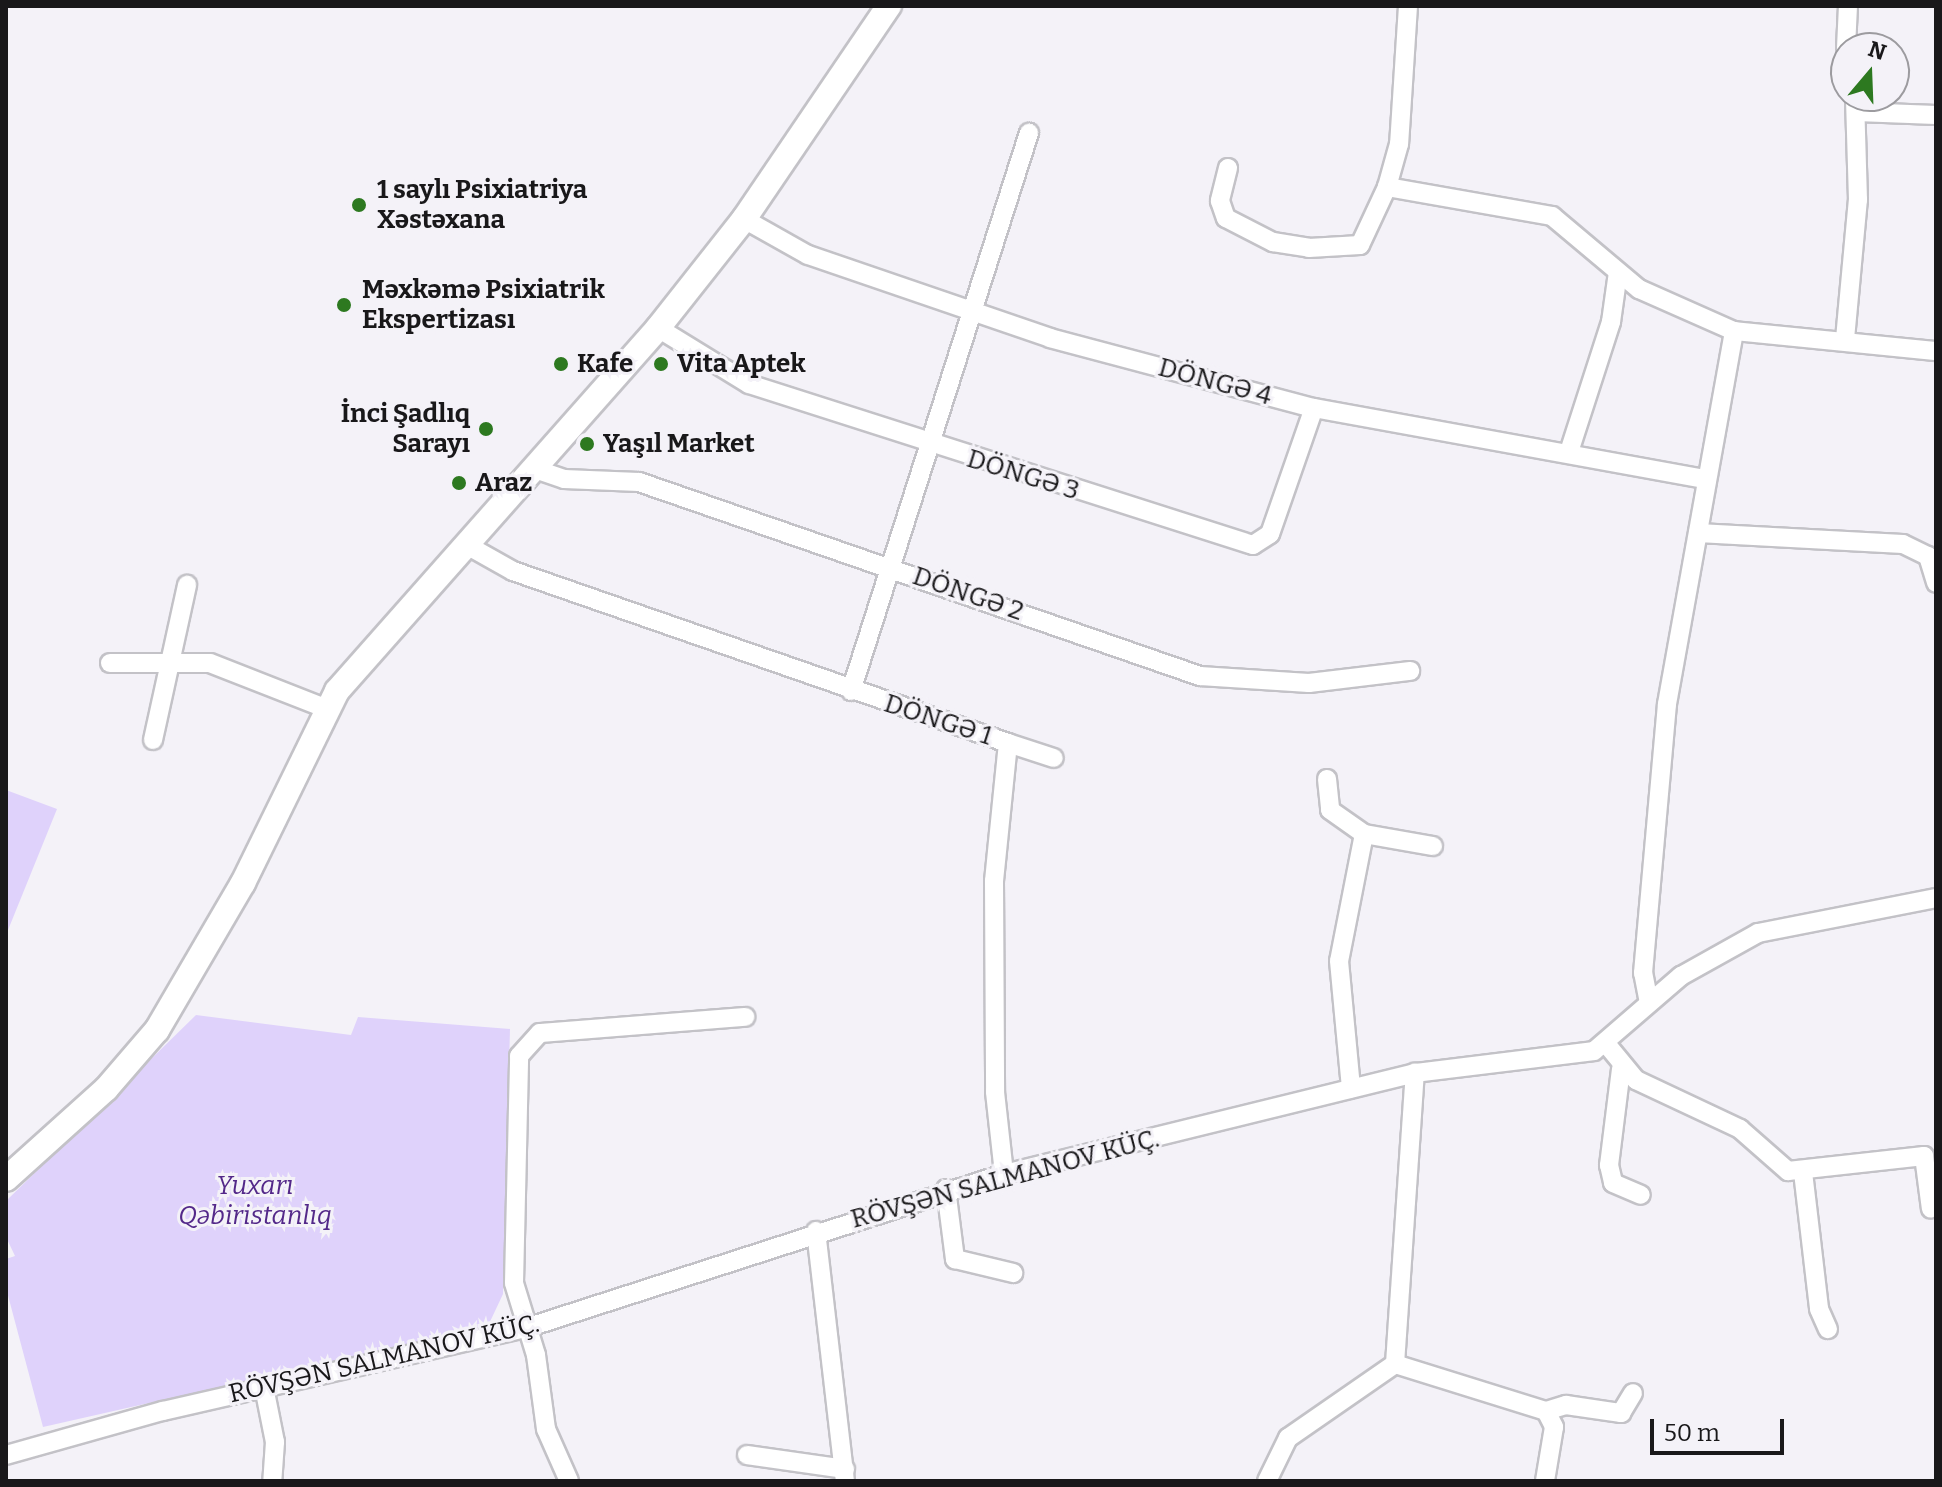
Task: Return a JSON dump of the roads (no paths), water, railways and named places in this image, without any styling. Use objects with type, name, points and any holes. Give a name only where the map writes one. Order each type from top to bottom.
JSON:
[{"type":"main road","points":[[6,1179],[106,1089],[178,1000],[325,708],[465,544],[658,328],[744,219],[889,6]]},
{"type":"street","points":[[1228,168],[1220,201],[1226,218],[1299,247],[1360,245],[1387,187],[1399,144],[1408,6]]},
{"type":"street","points":[[1847,32],[1848,6]]},
{"type":"street","points":[[1910,111],[1936,115]]},
{"type":"street","points":[[1845,339],[1858,200],[1856,112]]},
{"type":"street","points":[[851,691],[1029,133]]},
{"type":"street","points":[[1387,187],[1552,216],[1587,239],[1618,272],[1672,307],[1734,331],[1845,339],[1936,351]]},
{"type":"street","name":"DÖNGƏ 4","points":[[744,219],[808,255],[969,314],[1314,408],[1705,479]]},
{"type":"street","points":[[1569,452],[1611,322],[1618,272]]},
{"type":"street","name":"DÖNGƏ 3","points":[[658,328],[749,384],[928,445],[1253,545],[1270,534],[1314,408]]},
{"type":"street","points":[[1649,1003],[1643,973],[1667,704],[1734,331]]},
{"type":"street","name":"DÖNGƏ 2","points":[[532,468],[564,479],[639,482],[1200,676],[1309,683],[1410,671]]},
{"type":"street","points":[[1698,533],[1903,544],[1928,556],[1936,583]]},
{"type":"street","name":"DÖNGƏ 1","points":[[465,544],[513,571],[851,691],[1008,743],[994,881],[996,1105],[1004,1174]]},
{"type":"street","points":[[153,740],[174,658],[187,585]]},
{"type":"street","points":[[110,663],[174,658],[236,669],[325,708]]},
{"type":"street","points":[[1008,743],[1054,758]]},
{"type":"street","points":[[1327,779],[1330,810],[1364,834],[1433,846]]},
{"type":"street","points":[[1351,1088],[1339,961],[1364,834]]},
{"type":"street","points":[[1931,1209],[1924,1156],[1803,1172],[1788,1171],[1740,1129],[1621,1069],[1608,1046],[1649,1003],[1758,933],[1936,898]]},
{"type":"street","points":[[569,1481],[546,1429],[512,1263],[519,1056],[526,1041],[540,1033],[745,1017]]},
{"type":"street","name":"RÖVŞƏN SALMANOV KÜÇ.","points":[[6,1455],[264,1387],[526,1328],[946,1189],[1004,1174],[1415,1073],[1608,1046]]},
{"type":"street","points":[[1621,1069],[1609,1165],[1613,1183],[1641,1195]]},
{"type":"street","points":[[1395,1364],[1415,1073]]},
{"type":"street","points":[[1803,1172],[1819,1309],[1828,1329]]},
{"type":"street","points":[[946,1189],[955,1259],[1013,1273]]},
{"type":"street","points":[[747,1455],[845,1475],[816,1231]]},
{"type":"street","points":[[1395,1364],[1546,1411],[1566,1405],[1621,1413],[1633,1393]]},
{"type":"street","points":[[1267,1481],[1288,1438],[1395,1364]]},
{"type":"street","points":[[264,1387],[273,1415],[272,1481]]},
{"type":"street","points":[[1545,1481],[1554,1427],[1546,1411]]},
{"type":"place","name":"1 saylı Psixiatriya Xəstəxana","points":[[359,205]]},
{"type":"place","name":"Məxkəmə Psixiatrik Ekspertizası","points":[[344,305]]},
{"type":"place","name":"Kafe","points":[[561,364]]},
{"type":"place","name":"Vita Aptek","points":[[661,364]]},
{"type":"place","name":"İnci Şadlıq Sarayı","points":[[486,429]]},
{"type":"place","name":"Yaşıl Market","points":[[587,444]]},
{"type":"place","name":"Araz","points":[[459,483]]},
{"type":"park label","name":"Yuxarı Qəbiristanlıq","points":[[255,1201]]}]
